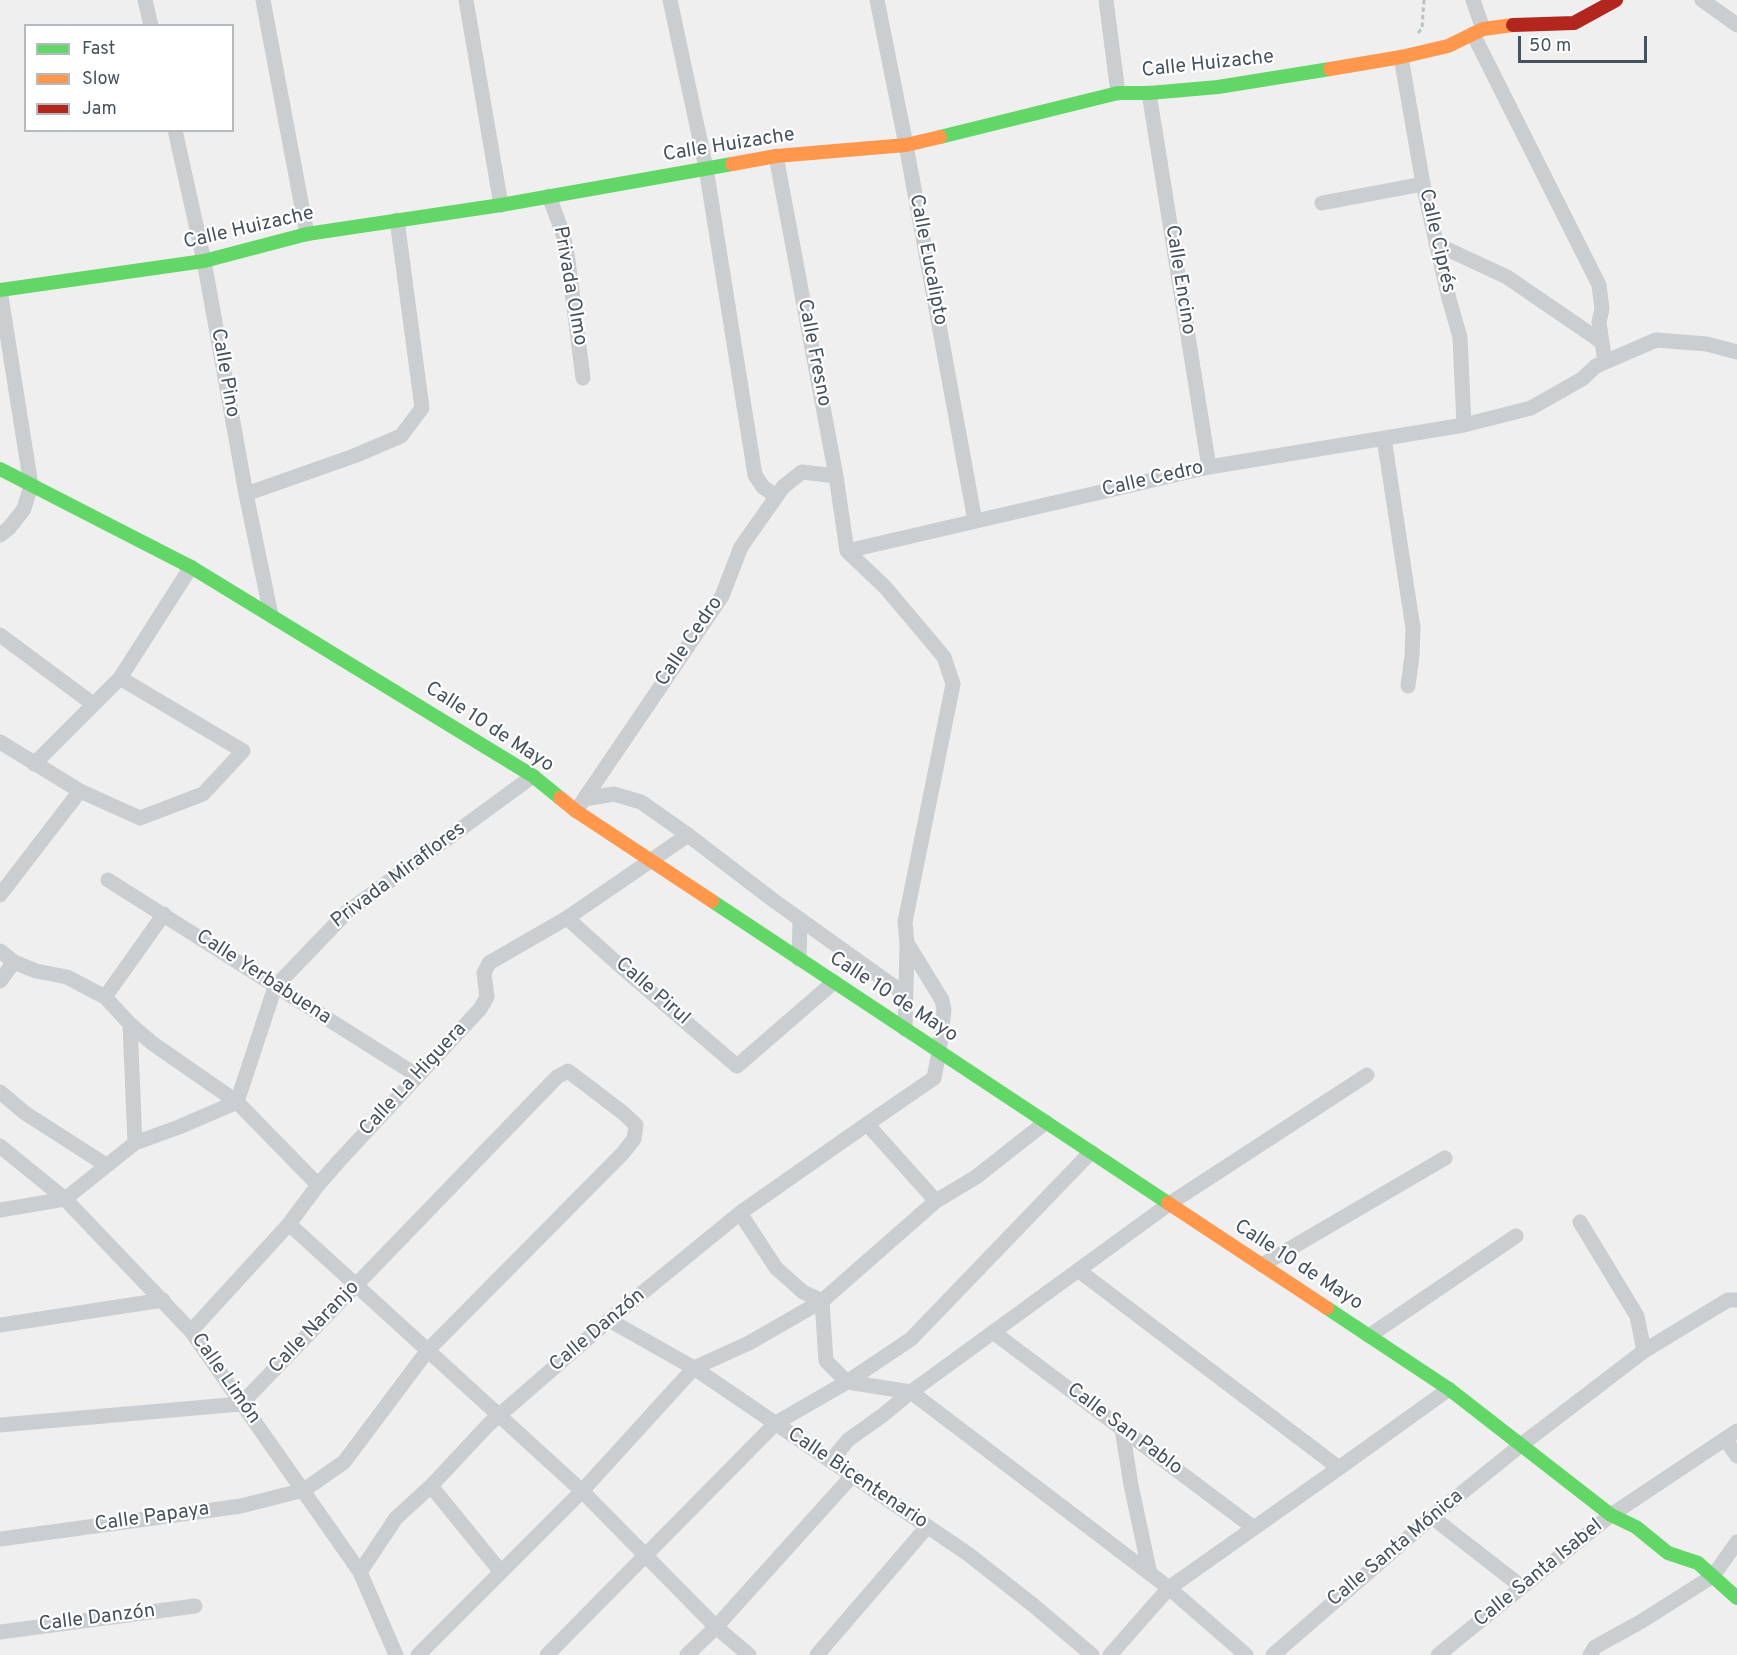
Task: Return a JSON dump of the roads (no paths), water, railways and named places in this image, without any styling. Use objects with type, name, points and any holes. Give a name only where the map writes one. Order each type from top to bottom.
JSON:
[{"type":"street","points":[[145,0],[151,24]]},
{"type":"street","points":[[263,0],[307,234]]},
{"type":"street","points":[[466,0],[501,205]]},
{"type":"street","points":[[670,0],[706,168],[755,475],[764,487],[776,496]]},
{"type":"street","name":"Calle Eucalipto","points":[[877,0],[975,521]]},
{"type":"street","points":[[1106,0],[1118,93]]},
{"type":"street","points":[[1473,0],[1478,31],[1599,285],[1602,309],[1599,322],[1605,362]]},
{"type":"street","name":"Calle Huizache","points":[[0,290],[204,261],[307,234],[501,205],[776,156],[906,145],[1118,93],[1149,93],[1218,87],[1401,57],[1448,46],[1478,31],[1523,24],[1574,23],[1616,0]]},
{"type":"street","points":[[1702,0],[1737,25]]},
{"type":"street","name":"Calle Ciprés","points":[[1401,57],[1423,184],[1460,337],[1464,425]]},
{"type":"street","name":"Calle Encino","points":[[1149,93],[1209,466]]},
{"type":"street","name":"Calle Pino","points":[[175,132],[204,261],[246,494],[271,615]]},
{"type":"street","name":"Calle Fresno","points":[[776,156],[836,476],[846,551]]},
{"type":"street","points":[[1323,203],[1423,184]]},
{"type":"street","name":"Privada Olmo","points":[[549,196],[563,234],[568,260],[583,378]]},
{"type":"street","points":[[246,494],[354,456],[401,436],[422,408],[397,220]]},
{"type":"street","points":[[1436,244],[1507,277],[1602,342]]},
{"type":"street","points":[[0,290],[31,485],[24,509],[0,536]]},
{"type":"street","name":"Calle Cedro","points":[[846,551],[1209,466],[1464,425],[1531,408],[1582,379],[1596,366],[1656,340],[1707,344],[1737,352]]},
{"type":"street","points":[[1384,438],[1413,628],[1408,686]]},
{"type":"street","name":"Calle 10 de Mayo","points":[[0,469],[191,567],[580,805],[650,860],[1449,1389],[1611,1515],[1636,1527],[1668,1553],[1698,1563],[1737,1598]]},
{"type":"street","name":"Calle Cedro","points":[[580,805],[722,596],[741,547],[783,487],[802,472],[836,476]]},
{"type":"street","points":[[846,551],[885,587],[944,657],[953,684],[904,922],[908,943],[905,1029]]},
{"type":"street","points":[[34,764],[120,678],[191,567]]},
{"type":"street","points":[[0,635],[93,704]]},
{"type":"street","points":[[0,742],[80,791],[140,818],[203,794],[243,751],[120,678]]},
{"type":"street","name":"Privada Miraflores","points":[[275,987],[347,912],[533,776]]},
{"type":"street","points":[[0,895],[80,791]]},
{"type":"street","points":[[580,805],[614,794],[641,802],[906,995]]},
{"type":"street","name":"Calle La Higuera","points":[[191,1331],[289,1224],[318,1185],[480,1009],[487,997],[484,973],[489,963],[567,918],[688,835]]},
{"type":"street","name":"Calle Yerbabuena","points":[[108,880],[418,1076]]},
{"type":"street","points":[[105,997],[164,914]]},
{"type":"street","name":"Calle Pirul","points":[[567,918],[737,1066],[834,982]]},
{"type":"street","points":[[799,959],[800,919]]},
{"type":"street","name":"Calle Danzón","points":[[360,1572],[396,1518],[431,1486],[489,1424],[609,1320],[740,1213],[934,1078],[944,1010],[942,1000],[908,943]]},
{"type":"street","points":[[0,951],[14,962],[36,971],[68,977],[105,997],[130,1024],[152,1042],[237,1102],[318,1185]]},
{"type":"street","points":[[0,981],[14,962]]},
{"type":"street","points":[[0,1210],[65,1199],[135,1143],[237,1102],[275,987]]},
{"type":"street","points":[[130,1024],[135,1143]]},
{"type":"street","name":"Calle Papaya","points":[[0,1539],[241,1506],[303,1490],[344,1462],[428,1350],[622,1154],[634,1139],[636,1125],[622,1112],[568,1071],[557,1077]]},
{"type":"street","points":[[831,1461],[848,1440],[910,1392],[1169,1204],[1367,1076]]},
{"type":"street","name":"Calle Naranjo","points":[[242,1404],[557,1077]]},
{"type":"street","points":[[0,1092],[25,1113],[106,1165]]},
{"type":"street","points":[[418,1655],[582,1491],[694,1368],[749,1342],[822,1301],[936,1201],[976,1177],[1046,1122]]},
{"type":"street","points":[[867,1124],[936,1201]]},
{"type":"street","name":"Calle Limón","points":[[0,1146],[65,1199],[191,1331],[360,1572],[396,1655]]},
{"type":"street","points":[[547,1655],[776,1423],[848,1383],[911,1339],[1091,1152]]},
{"type":"street","points":[[1262,1265],[1445,1158]]},
{"type":"street","points":[[740,1213],[776,1268],[803,1292],[822,1301]]},
{"type":"street","points":[[1580,1222],[1637,1316],[1644,1352]]},
{"type":"street","points":[[289,1224],[582,1491],[716,1627],[749,1655]]},
{"type":"street","points":[[1369,1336],[1516,1236]]},
{"type":"street","points":[[1078,1270],[1339,1468]]},
{"type":"street","points":[[0,1325],[163,1300]]},
{"type":"street","name":"Calle Santa Mónica","points":[[1273,1655],[1432,1517],[1521,1444],[1644,1352],[1728,1300],[1737,1300]]},
{"type":"street","points":[[822,1301],[826,1360],[848,1383],[910,1392],[1168,1588],[1245,1655]]},
{"type":"street","name":"Calle Bicentenario","points":[[609,1320],[694,1368],[927,1527],[1033,1605],[1092,1655]]},
{"type":"street","name":"Calle San Pablo","points":[[993,1332],[1254,1528]]},
{"type":"street","points":[[1110,1655],[1168,1588],[1449,1389]]},
{"type":"street","points":[[0,1425],[242,1404]]},
{"type":"street","points":[[1122,1429],[1150,1574]]},
{"type":"street","points":[[1731,1435],[1737,1456]]},
{"type":"street","name":"Calle Santa Isabel","points":[[1438,1655],[1611,1515],[1731,1435]]},
{"type":"street","points":[[687,1655],[716,1627],[852,1476]]},
{"type":"street","points":[[431,1486],[501,1572]]},
{"type":"street","points":[[1432,1517],[1522,1587]]},
{"type":"street","points":[[817,1655],[927,1527]]},
{"type":"street","points":[[1590,1655],[1595,1647],[1642,1621],[1713,1576],[1737,1542]]},
{"type":"street","name":"Calle Danzón","points":[[0,1632],[195,1606]]}]
